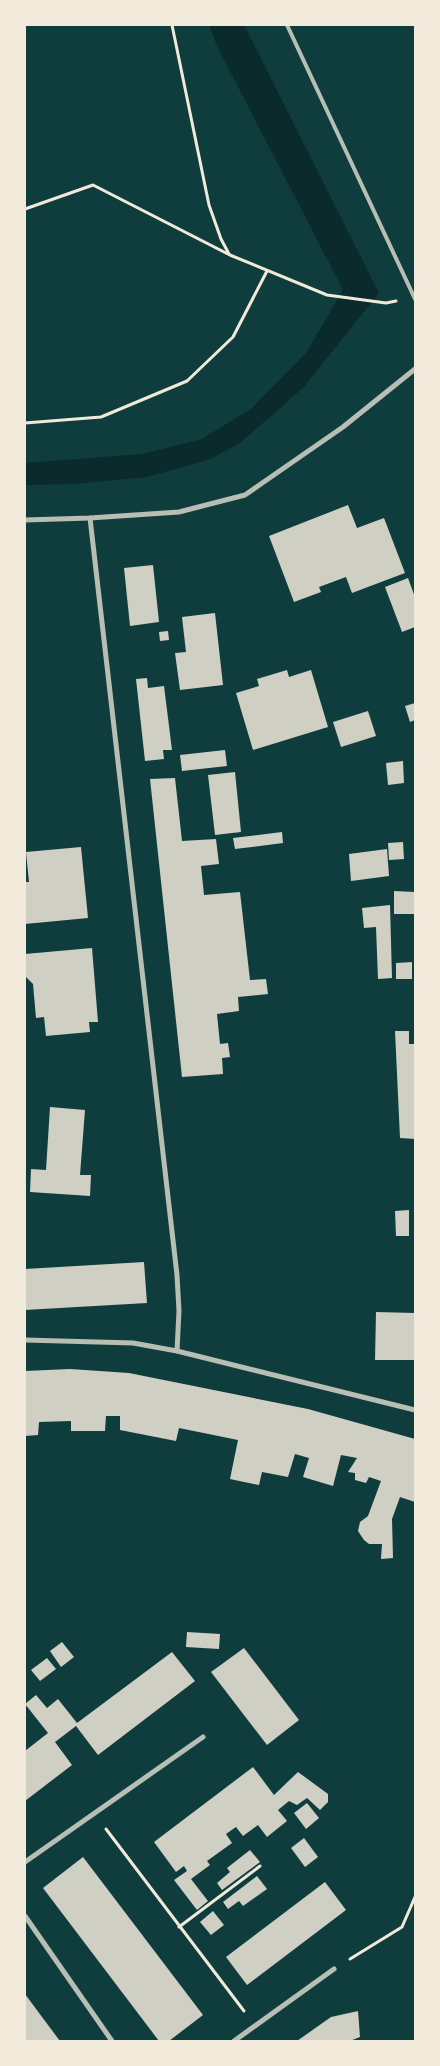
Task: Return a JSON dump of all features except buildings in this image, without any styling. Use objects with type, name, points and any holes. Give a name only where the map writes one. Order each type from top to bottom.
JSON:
[{"type":"street","points":[[25,520],[179,512],[245,495],[343,427],[415,369]]},
{"type":"street","points":[[90,518],[177,1275],[179,1312],[177,1351]]},
{"type":"street","points":[[25,1340],[133,1343],[177,1351],[415,1410]]},
{"type":"street","points":[[25,1862],[93,1812],[203,1736]]},
{"type":"street","points":[[25,1916],[112,2041]]},
{"type":"street","points":[[234,2041],[334,1969]]},
{"type":"lane","points":[[287,25],[415,299]]},
{"type":"path","points":[[172,25],[209,205],[221,239],[230,255]]},
{"type":"path","points":[[25,209],[93,185],[230,255],[327,295],[386,303]]},
{"type":"path","points":[[25,423],[101,417],[187,381],[233,337],[267,270]]},
{"type":"path","points":[[93,1812],[255,2025]]},
{"type":"path","points":[[179,1927],[260,1866]]},
{"type":"path","points":[[334,1969],[402,1927],[415,1896]]},
{"type":"water","points":[[209,25],[244,25],[379,293],[303,388],[241,442],[211,459],[147,477],[75,484],[25,485],[25,463],[142,454],[202,439],[252,408],[306,353],[343,290],[217,46]]}]
